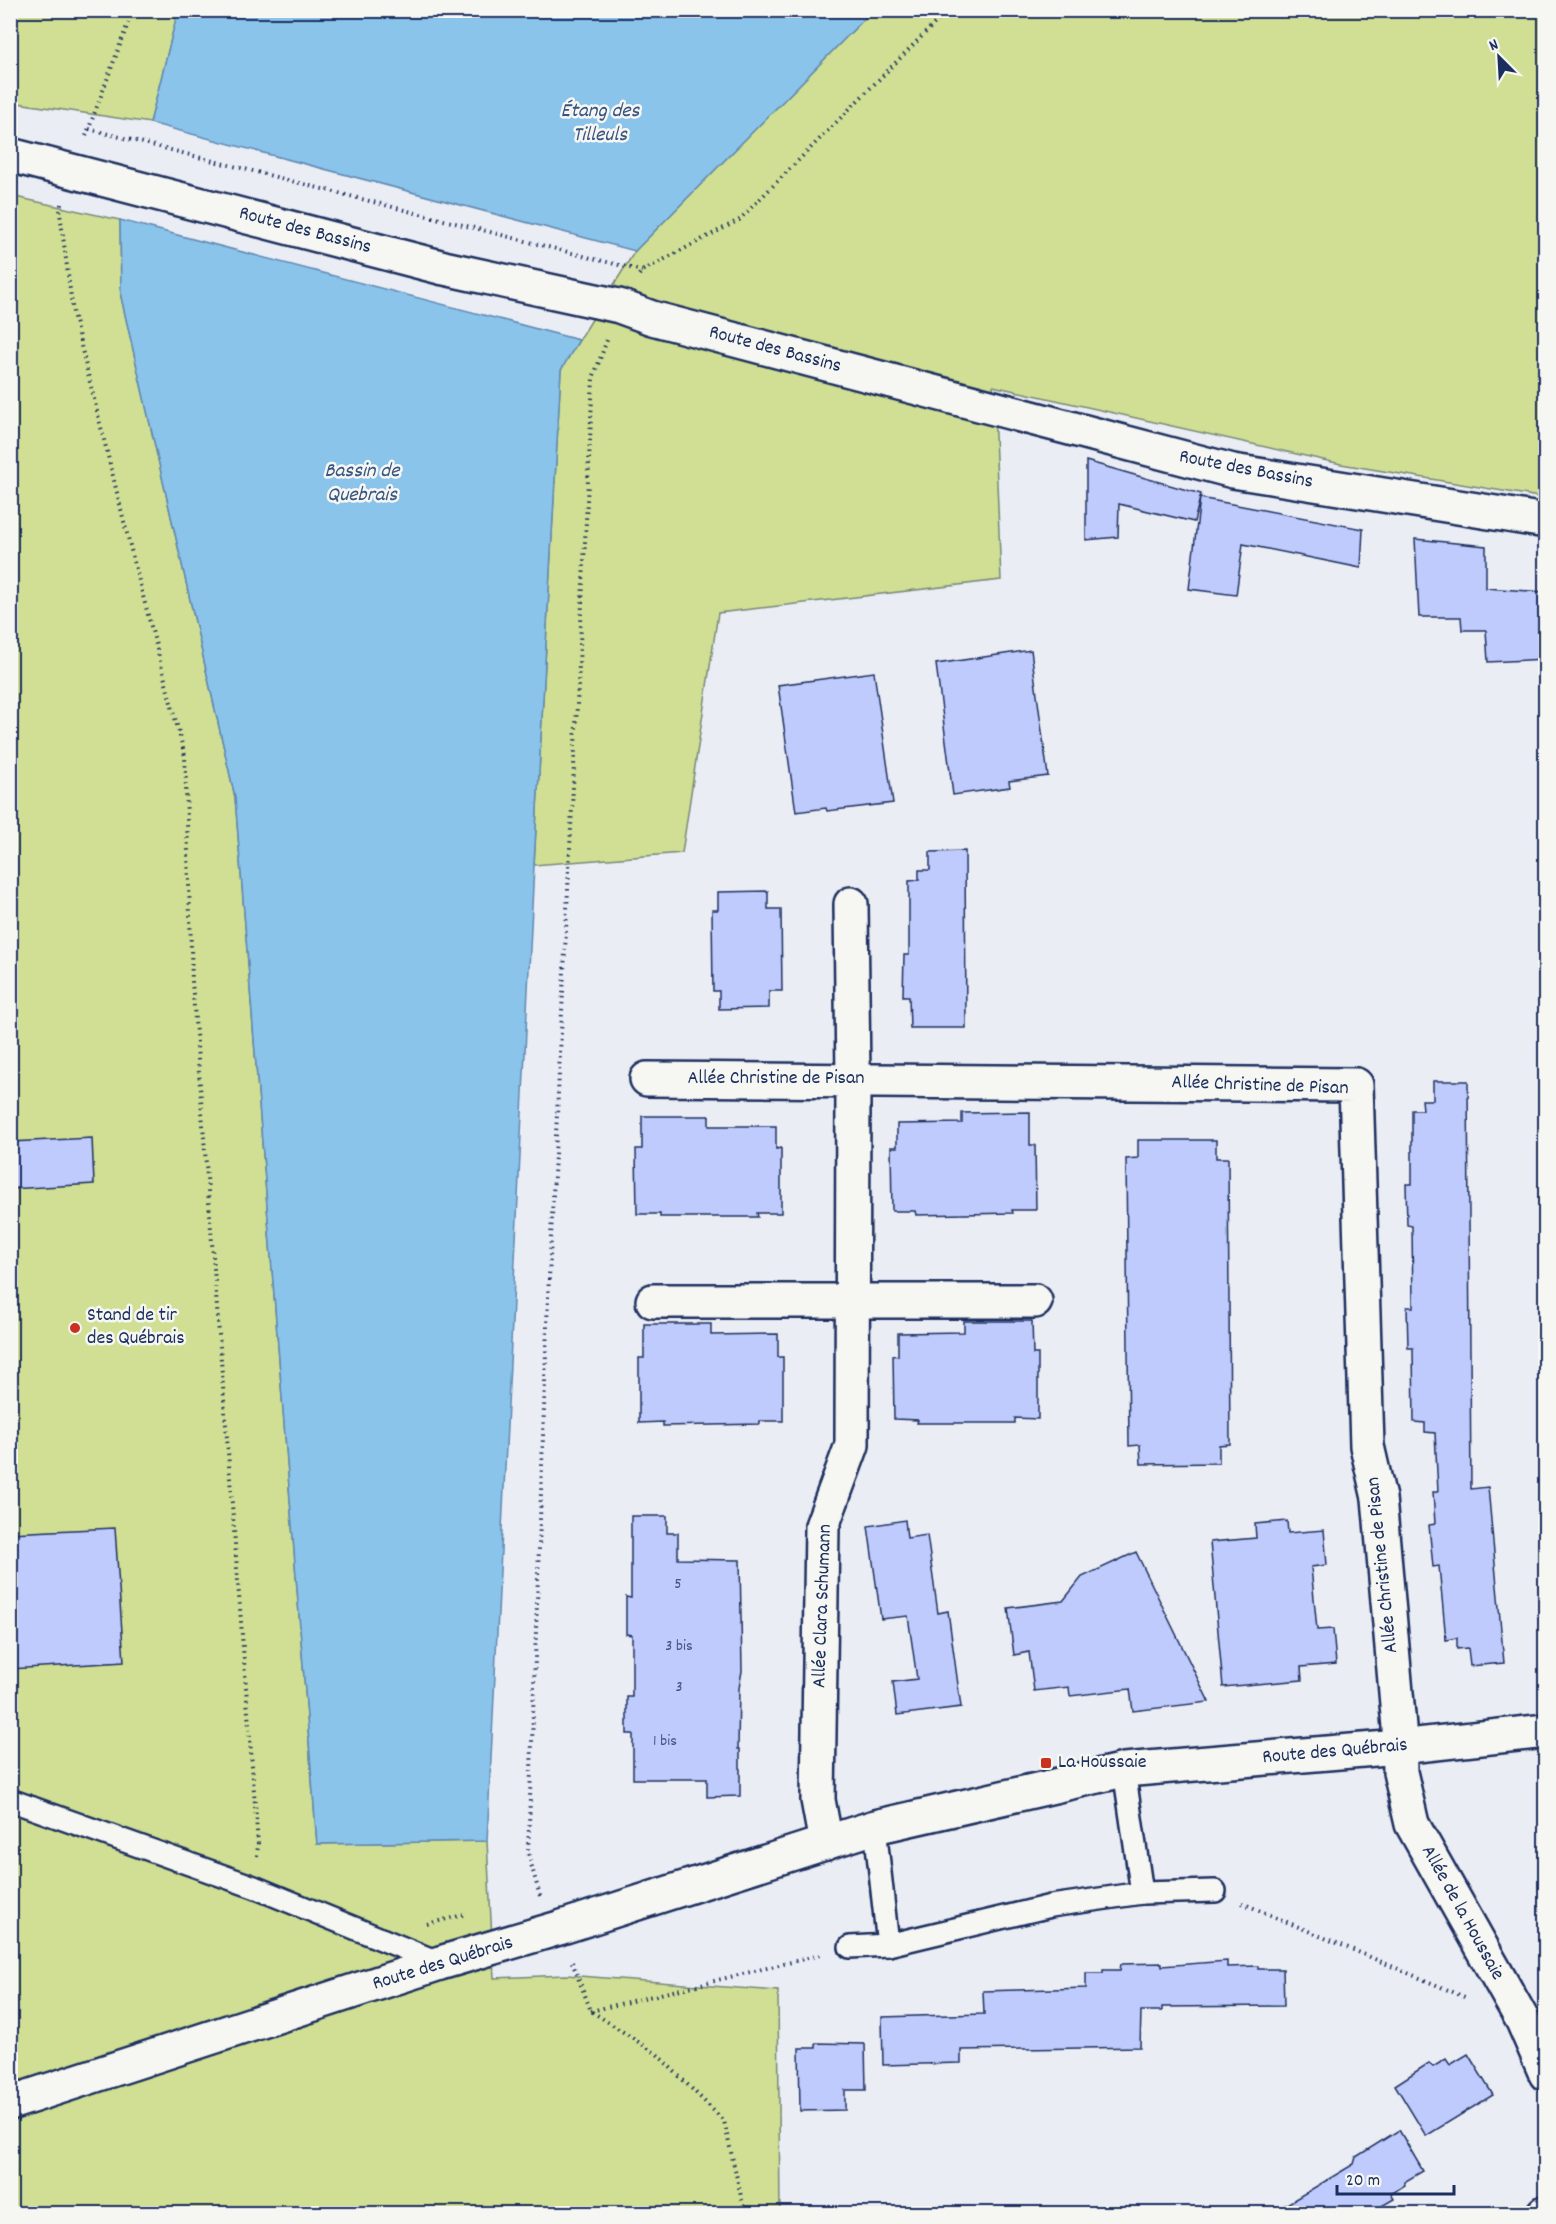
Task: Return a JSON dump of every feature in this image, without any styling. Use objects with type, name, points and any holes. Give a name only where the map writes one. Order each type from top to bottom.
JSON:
[{"type":"street","name":"Route des Bassins","points":[[10,155],[444,268],[619,306],[663,321],[1233,471],[1545,521]]},
{"type":"street","name":"Allée Clara Schumann","points":[[826,1843],[818,1800],[822,1526],[852,1444],[851,904]]},
{"type":"street","name":"Allée Christine de Pisan","points":[[647,1078],[1356,1085],[1367,1446],[1379,1498],[1400,1747]]},
{"type":"street","points":[[652,1301],[1035,1301]]},
{"type":"street","name":"Route des Québrais","points":[[10,2103],[875,1827],[1124,1770],[1400,1747],[1545,1731]]},
{"type":"street","name":"Allée de la Houssaie","points":[[1400,1747],[1400,1772],[1412,1824],[1523,2021],[1545,2074]]},
{"type":"lane","points":[[1124,1770],[1142,1893]]},
{"type":"lane","points":[[10,1800],[254,1887],[440,1964]]},
{"type":"lane","points":[[875,1827],[888,1945]]},
{"type":"lane","points":[[850,1947],[888,1945],[1051,1906],[1142,1893],[1215,1892]]},
{"type":"path","points":[[133,10],[89,129],[642,271]]},
{"type":"path","points":[[745,2214],[724,2121],[657,2054],[591,2011],[560,1928],[539,1894],[528,1853],[548,1309],[593,378],[619,306],[642,271],[739,220],[948,10]]},
{"type":"path","points":[[60,213],[74,313],[133,558],[185,756],[192,981],[258,1844],[254,1887]]},
{"type":"path","points":[[1215,1892],[1468,1998]]},
{"type":"path","points":[[377,1938],[470,1913]]},
{"type":"path","points":[[591,2011],[850,1947]]},
{"type":"green space","points":[[10,11],[178,11],[150,123],[11,102]]},
{"type":"green space","points":[[872,11],[1545,11],[1545,498],[1341,464],[993,386],[1001,580],[718,613],[682,853],[534,865],[561,369],[635,251]]},
{"type":"green space","points":[[11,196],[120,220],[121,297],[235,797],[317,1844],[487,1841],[494,1978],[566,1975],[778,1991],[780,2213],[11,2214]]},
{"type":"water","name":"Étang des Tilleuls","points":[[178,10],[872,11],[635,251],[150,123]]},
{"type":"water","name":"Bassin de Quebrais","points":[[120,220],[579,340],[561,370],[534,865],[487,1841],[317,1844],[235,797],[121,297]]},
{"type":"building","points":[[1086,461],[1201,494],[1194,522],[1119,504],[1118,537],[1086,540]]},
{"type":"building","points":[[1200,498],[1363,529],[1361,568],[1243,544],[1236,595],[1189,589]]},
{"type":"building","points":[[1415,539],[1486,546],[1486,588],[1545,592],[1545,659],[1488,662],[1486,630],[1462,630],[1461,617],[1419,617]]},
{"type":"building","points":[[1031,650],[1048,776],[1009,781],[1010,787],[953,795],[936,664]]},
{"type":"building","points":[[874,672],[893,803],[827,811],[826,808],[796,812],[778,685]]},
{"type":"building","points":[[965,851],[966,1028],[910,1028],[909,996],[903,996],[904,955],[909,955],[909,881],[919,880],[919,870],[930,870],[930,852]]},
{"type":"building","points":[[768,891],[768,909],[781,909],[782,991],[769,991],[769,1008],[719,1009],[719,991],[713,991],[712,910],[718,910],[718,892]]},
{"type":"building","points":[[1433,1081],[1468,1081],[1471,1489],[1488,1487],[1504,1663],[1470,1666],[1468,1648],[1457,1649],[1457,1638],[1446,1640],[1439,1566],[1433,1567],[1429,1525],[1435,1524],[1433,1492],[1438,1492],[1435,1433],[1425,1432],[1425,1423],[1414,1422],[1413,1348],[1408,1348],[1407,1307],[1413,1307],[1412,1226],[1407,1225],[1406,1184],[1412,1184],[1412,1110],[1423,1110],[1422,1100],[1433,1100]]},
{"type":"building","points":[[1030,1112],[1030,1145],[1035,1145],[1036,1210],[1012,1210],[1013,1213],[916,1215],[915,1211],[892,1211],[891,1147],[897,1147],[897,1124],[962,1123],[962,1113]]},
{"type":"building","points":[[642,1116],[709,1116],[709,1126],[776,1126],[776,1149],[781,1148],[781,1213],[757,1213],[758,1217],[660,1217],[660,1214],[637,1214],[636,1149],[642,1149]]},
{"type":"building","points":[[92,1138],[94,1184],[10,1189],[10,1142]]},
{"type":"building","points":[[1138,1140],[1216,1140],[1216,1158],[1228,1158],[1230,1444],[1219,1445],[1219,1463],[1141,1464],[1140,1445],[1129,1446],[1126,1159],[1138,1158]]},
{"type":"building","points":[[964,1321],[1032,1321],[1033,1354],[1038,1354],[1038,1419],[1015,1418],[1015,1423],[917,1423],[918,1420],[894,1419],[893,1355],[898,1356],[898,1333],[964,1332]]},
{"type":"building","points":[[644,1324],[711,1324],[711,1335],[778,1334],[778,1357],[783,1357],[783,1421],[760,1421],[760,1424],[663,1426],[663,1422],[639,1423],[639,1358],[644,1358]]},
{"type":"building","points":[[631,1516],[667,1516],[667,1533],[678,1533],[678,1559],[740,1560],[742,1671],[739,1688],[738,1749],[740,1749],[740,1796],[707,1797],[707,1779],[633,1779],[633,1734],[627,1734],[627,1697],[632,1697],[632,1635],[626,1634],[626,1597],[631,1598]]},
{"type":"building","points":[[905,1520],[907,1538],[927,1535],[938,1613],[948,1611],[961,1707],[897,1715],[893,1682],[917,1679],[908,1616],[881,1619],[868,1526]]},
{"type":"building","points":[[1287,1521],[1288,1533],[1324,1530],[1327,1565],[1311,1567],[1317,1630],[1333,1629],[1336,1664],[1301,1667],[1302,1680],[1223,1687],[1210,1542],[1256,1538],[1255,1524]]},
{"type":"building","points":[[115,1528],[124,1662],[10,1669],[10,1533]]},
{"type":"building","points":[[1136,1552],[1209,1702],[1133,1711],[1130,1689],[1070,1696],[1069,1687],[1034,1691],[1029,1652],[1014,1655],[1008,1608],[1063,1601],[1082,1577]]},
{"type":"building","points":[[1227,1961],[1227,1967],[1258,1966],[1258,1969],[1283,1969],[1284,2006],[1162,2007],[1162,2011],[1141,2011],[1140,2047],[961,2050],[961,2063],[883,2065],[882,2017],[984,2014],[983,1991],[1086,1988],[1086,1973],[1120,1970],[1121,1964],[1162,1963],[1162,1966]]},
{"type":"building","points":[[816,2043],[865,2044],[866,2090],[845,2090],[845,2110],[800,2111],[799,2048],[816,2048]]},
{"type":"building","points":[[1468,2054],[1493,2095],[1426,2136],[1395,2085],[1429,2063],[1433,2067],[1446,2059],[1450,2065]]},
{"type":"building","points":[[1399,2130],[1423,2171],[1404,2182],[1405,2185],[1391,2194],[1394,2199],[1368,2214],[1270,2214],[1354,2164],[1356,2157]]},
{"type":"place","name":"Stand de tir des Québrais","points":[[75,1328]]},
{"type":"place","name":"La Houssaie","points":[[1046,1763]]}]
